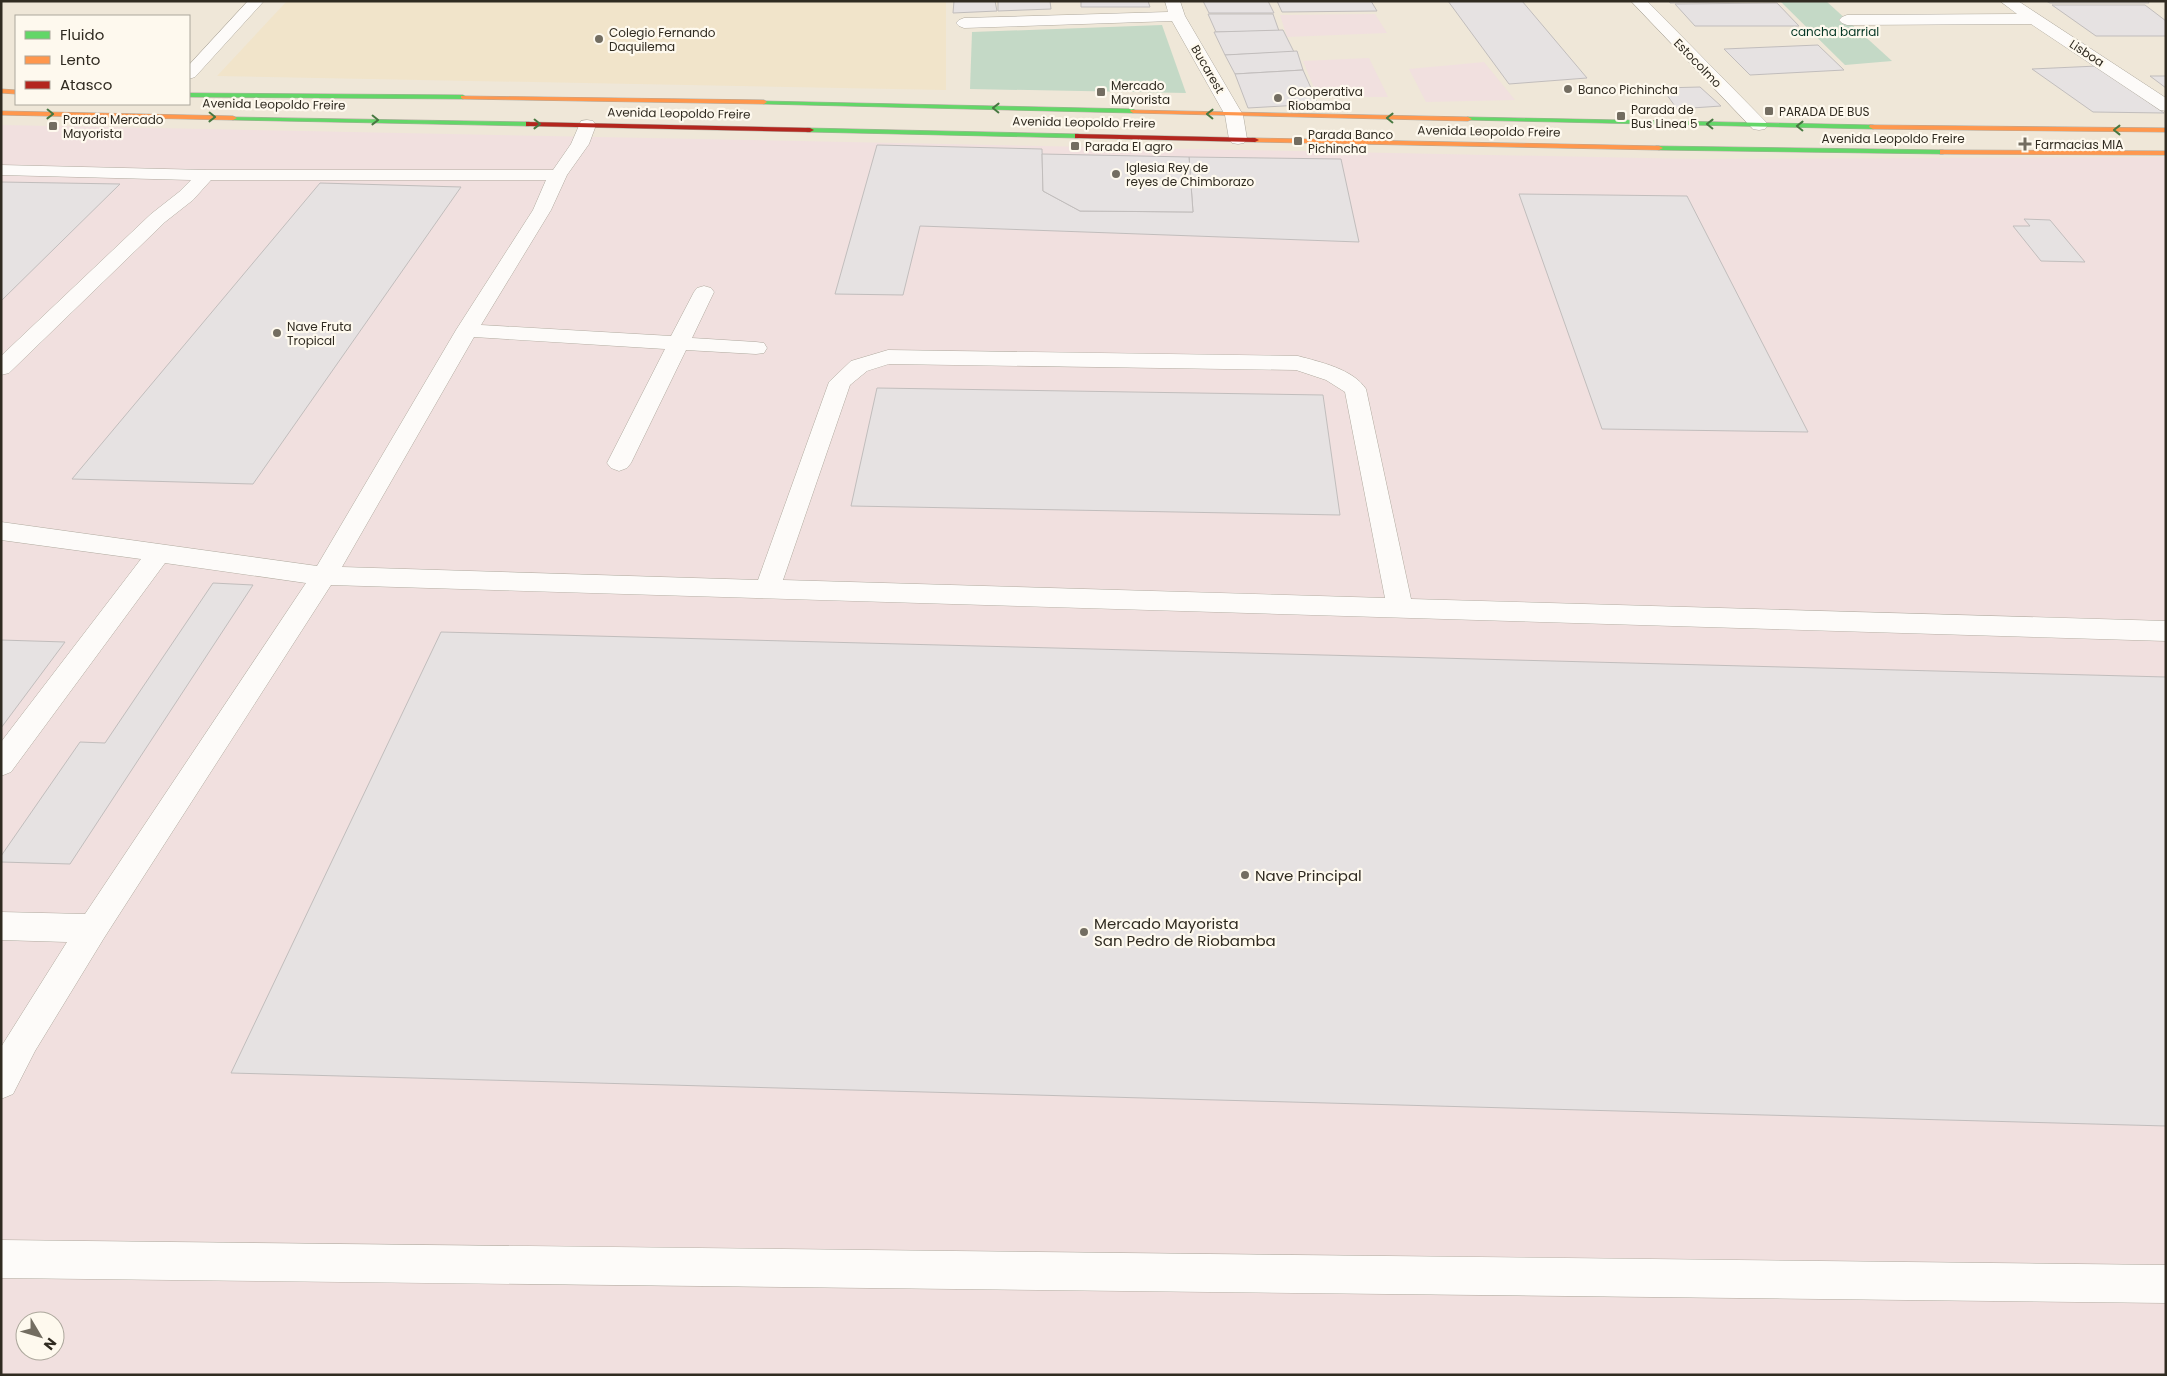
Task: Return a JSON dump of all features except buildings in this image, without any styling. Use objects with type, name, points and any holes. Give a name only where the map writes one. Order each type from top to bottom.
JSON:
[{"type":"main road","points":[[1,91],[15,92]]},
{"type":"main road","name":"Avenida Leopoldo Freire","points":[[190,95],[693,114],[1238,139],[1777,151],[2166,153]]},
{"type":"main road","name":"Avenida Leopoldo Freire","points":[[1,113],[587,125],[693,114],[1234,115],[1759,125],[2166,130]]},
{"type":"street","points":[[190,73],[257,1]]},
{"type":"street","name":"Estocolmo","points":[[1638,1],[1759,125]]},
{"type":"street","name":"Lisboa","points":[[2007,1],[2166,106]]},
{"type":"street","points":[[964,23],[1175,9]]},
{"type":"street","name":"Bucarest","points":[[1175,9],[1234,115],[1238,139]]},
{"type":"street","points":[[1847,20],[2034,18]]},
{"type":"street","points":[[1,1082],[12,1042],[93,928],[324,576],[468,330],[542,210],[558,175],[580,144],[587,125]]},
{"type":"street","points":[[1,170],[206,175],[558,175]]},
{"type":"street","points":[[1,368],[158,218],[186,196],[206,175]]},
{"type":"street","points":[[619,463],[704,292]]},
{"type":"street","points":[[468,330],[756,348]]},
{"type":"street","points":[[767,590],[840,382],[859,366],[888,357],[1298,363],[1334,375],[1355,389],[1400,608]]},
{"type":"street","points":[[1,531],[324,576],[2166,631]]},
{"type":"street","points":[[1,764],[159,553]]},
{"type":"street","points":[[1,926],[93,928]]},
{"type":"street","points":[[1,1259],[2166,1284]]},
{"type":"shaded area","name":"Colegio Fernando Daquilema","points":[[287,1],[946,1],[946,90],[217,76]]},
{"type":"shaded area","points":[[1375,14],[1387,33],[1287,37],[1280,15]]},
{"type":"shaded area","points":[[1369,58],[1388,97],[1318,97],[1303,61]]},
{"type":"shaded area","points":[[1484,62],[1515,100],[1426,102],[1409,69]]},
{"type":"shaded area","name":"Mercado Mayorista San Pedro de Riobamba","points":[[1,125],[1694,159],[2166,157],[2166,1375],[1,1375]]},
{"type":"green space","name":"cancha barrial","points":[[1780,1],[1826,1],[1892,61],[1845,65]]},
{"type":"green space","points":[[1162,25],[1186,93],[970,89],[972,32]]},
{"type":"traffic: fast","points":[[190,95],[463,97]]},
{"type":"traffic: fast","points":[[764,102],[1133,111]]},
{"type":"traffic: fast","points":[[233,118],[529,124]]},
{"type":"traffic: fast","points":[[1468,119],[1873,127]]},
{"type":"traffic: fast","points":[[810,130],[1078,136]]},
{"type":"traffic: fast","points":[[1659,148],[1943,152]]},
{"type":"traffic: slow","points":[[1,91],[15,92]]},
{"type":"traffic: slow","points":[[463,97],[764,102]]},
{"type":"traffic: slow","points":[[1133,111],[1468,119]]},
{"type":"traffic: slow","points":[[1,113],[233,118]]},
{"type":"traffic: slow","points":[[1873,127],[2166,130]]},
{"type":"traffic: slow","points":[[1255,140],[1659,148]]},
{"type":"traffic: slow","points":[[1943,152],[2166,153]]},
{"type":"traffic: jam","points":[[529,124],[810,130]]},
{"type":"traffic: jam","points":[[1078,136],[1255,140]]},
{"type":"place","name":"Colegio Fernando Daquilema","points":[[599,39]]},
{"type":"place","name":"Banco Pichincha","points":[[1568,89]]},
{"type":"place","name":"Mercado Mayorista","points":[[1101,92]]},
{"type":"place","name":"Cooperativa Riobamba","points":[[1278,98]]},
{"type":"place","name":"PARADA DE BUS","points":[[1769,111]]},
{"type":"place","name":"Parada de Bus Linea 5","points":[[1621,116]]},
{"type":"place","name":"Parada Mercado Mayorista","points":[[53,126]]},
{"type":"place","name":"Parada Banco Pichincha","points":[[1298,141]]},
{"type":"place","name":"Farmacias MIA","points":[[2025,144]]},
{"type":"place","name":"Parada El agro","points":[[1075,146]]},
{"type":"place","name":"Iglesia Rey de reyes de Chimborazo","points":[[1116,174]]},
{"type":"place","name":"Nave Fruta Tropical","points":[[277,333]]},
{"type":"place","name":"Nave Principal","points":[[1245,875]]},
{"type":"place","name":"Mercado Mayorista San Pedro de Riobamba","points":[[1084,932]]}]
